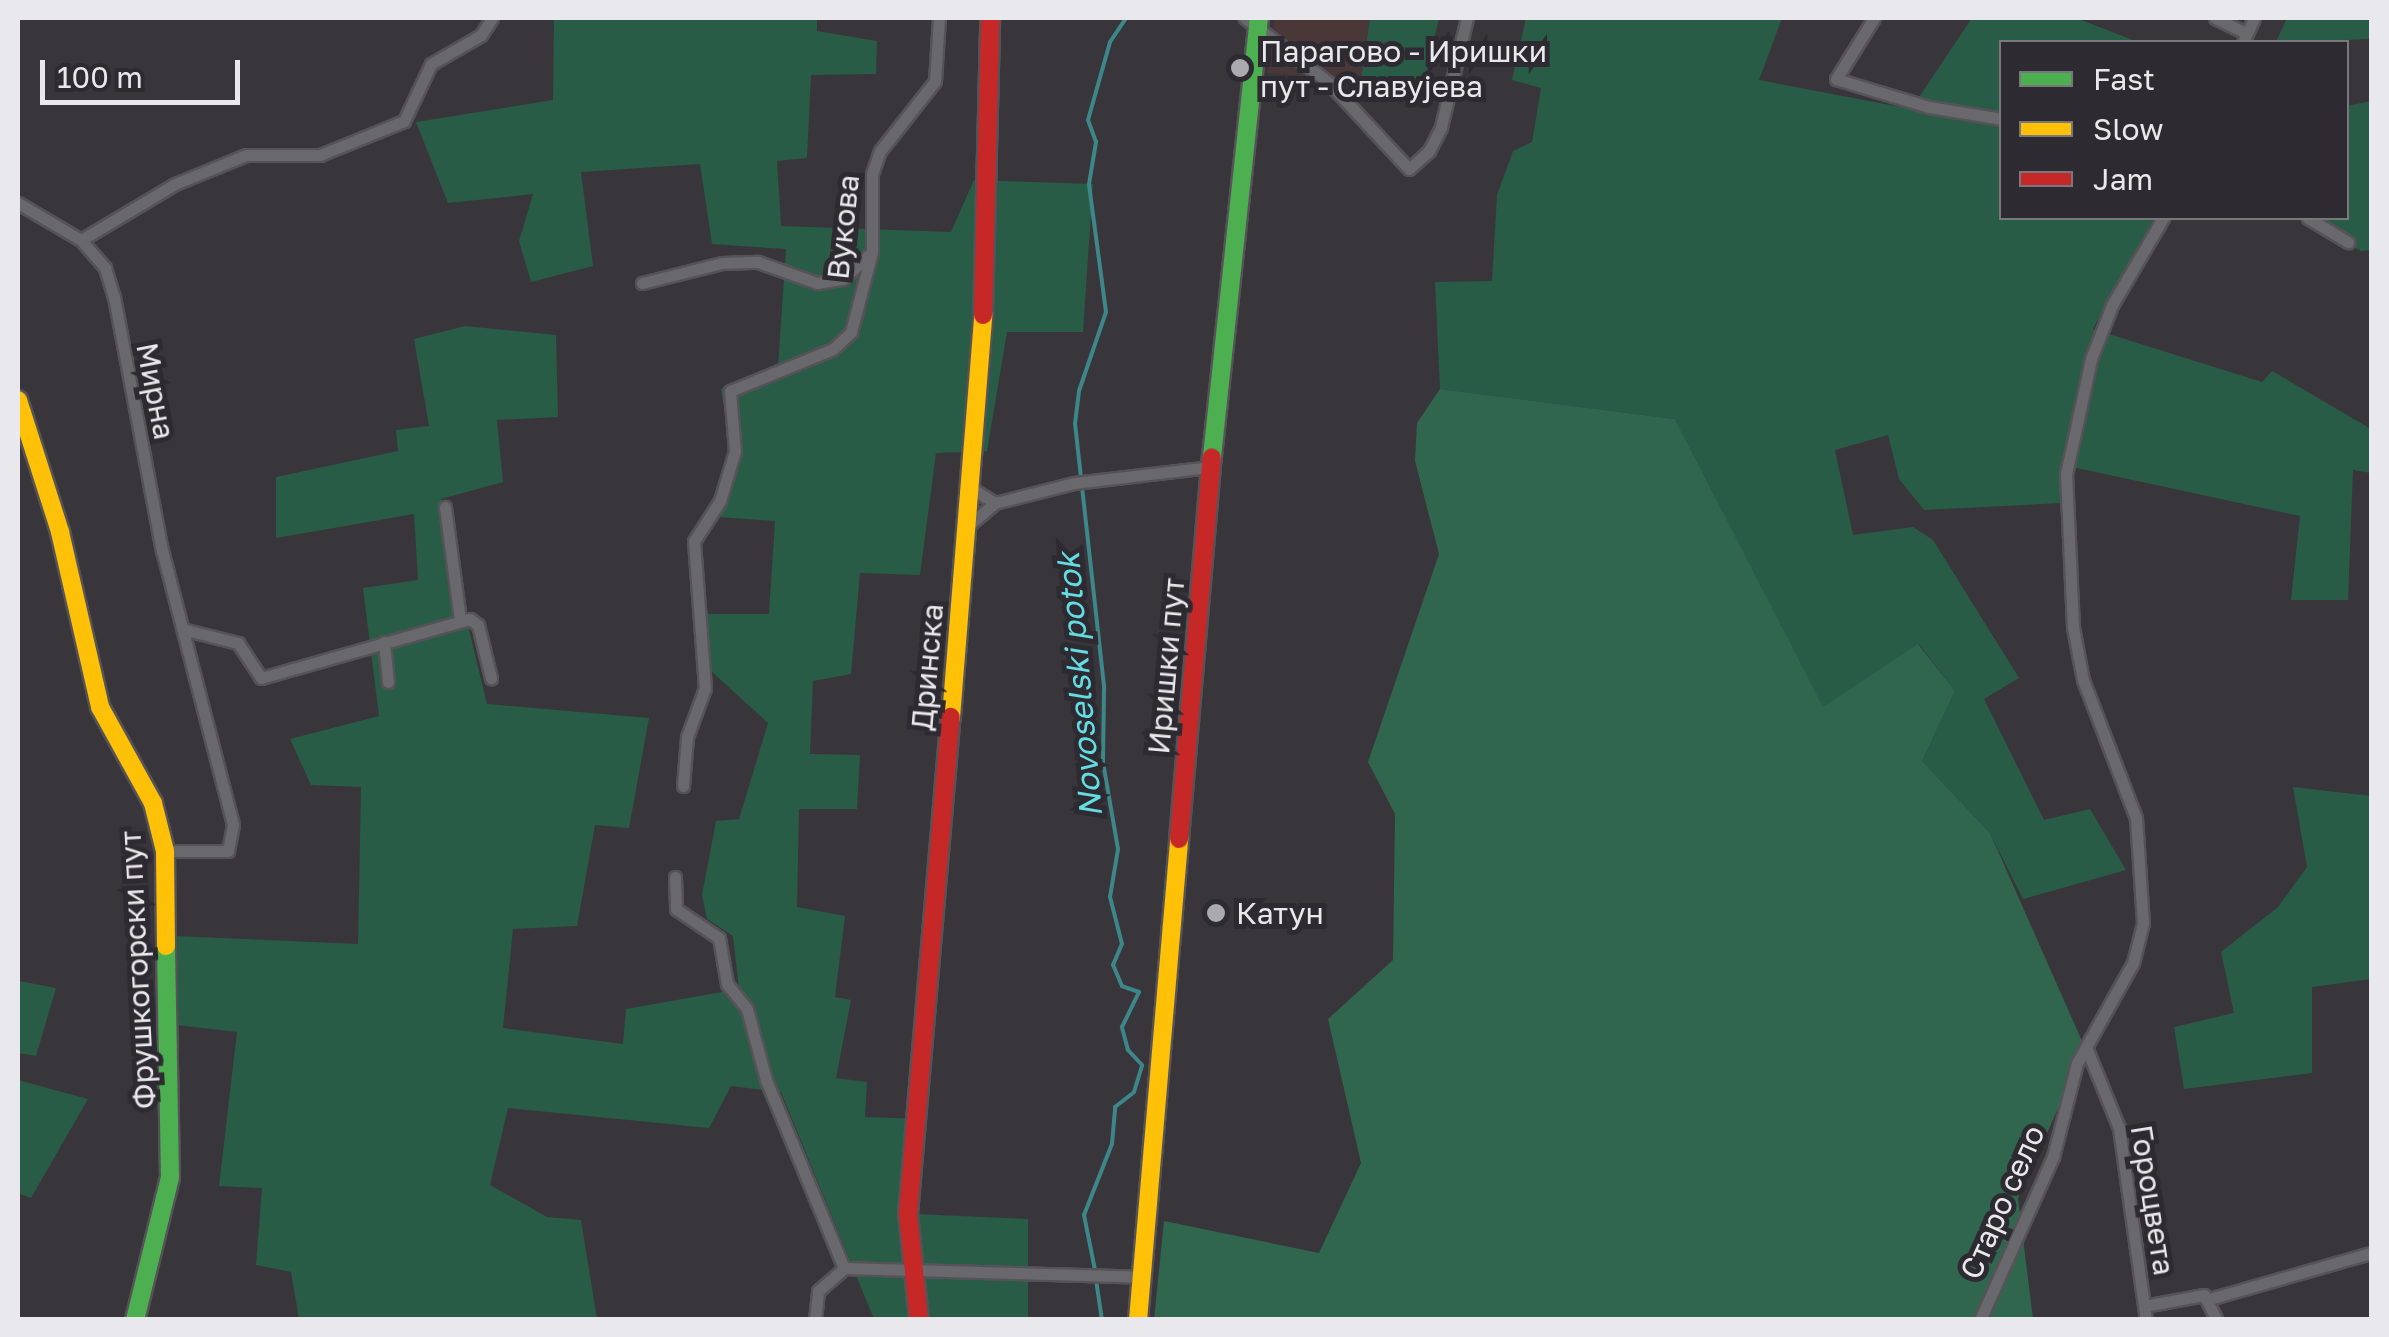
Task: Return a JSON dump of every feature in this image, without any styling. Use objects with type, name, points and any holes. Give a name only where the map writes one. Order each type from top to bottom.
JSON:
[{"type":"street","points":[[82,240],[175,184],[246,155],[320,155],[404,121],[431,64],[481,35],[492,18]]},
{"type":"street","name":"Вукова","points":[[683,786],[687,737],[705,688],[694,541],[720,501],[733,460],[730,391],[846,339],[872,252],[872,174],[880,150],[935,80],[939,18]]},
{"type":"street","name":"Дринска","points":[[919,1320],[910,1272],[920,1066],[970,524],[986,261],[990,18]]},
{"type":"street","points":[[1254,20],[1362,113],[1408,169],[1430,150],[1441,127],[1467,18]]},
{"type":"street","points":[[1874,18],[1836,79],[1928,107],[1999,119]]},
{"type":"street","points":[[2215,18],[2244,38],[2254,18]]},
{"type":"street","name":"Иришки пут","points":[[1138,1320],[1211,467],[1254,20]]},
{"type":"street","name":"Мирна","points":[[18,203],[82,240],[104,268],[114,297],[162,550],[186,630],[234,842],[221,853],[165,852]]},
{"type":"street","name":"Старо село","points":[[1980,1320],[2042,1186],[2086,1047],[2133,964],[2142,923],[2143,873],[2136,818],[2083,680],[2066,566],[2066,474],[2073,424],[2098,341],[2162,220]]},
{"type":"street","points":[[2311,220],[2348,242]]},
{"type":"street","points":[[642,283],[722,262],[758,262],[786,277],[817,283],[843,280],[872,252]]},
{"type":"street","name":"Фрушкогорски пут","points":[[18,400],[60,532],[100,707],[152,803],[165,852],[170,1177],[135,1320]]},
{"type":"street","points":[[970,524],[995,503],[1074,483],[1211,467]]},
{"type":"street","points":[[972,489],[995,503]]},
{"type":"street","points":[[445,507],[460,620]]},
{"type":"street","points":[[186,630],[238,642],[261,678],[460,620],[478,625],[491,678]]},
{"type":"street","points":[[384,642],[388,682]]},
{"type":"street","points":[[675,877],[676,908],[718,938],[728,984],[747,1009],[766,1080],[844,1268]]},
{"type":"street","name":"Гороцвета","points":[[2086,1047],[2119,1128],[2145,1313],[2371,1253]]},
{"type":"street","points":[[815,1320],[818,1291],[844,1268],[1142,1277]]},
{"type":"street","name":"Гороцвета","points":[[2209,1299],[2218,1320]]},
{"type":"shaded area","points":[[1275,18],[1370,18],[1361,81],[1267,73]]},
{"type":"green space","points":[[554,18],[817,18],[817,31],[877,41],[876,74],[811,75],[807,158],[777,161],[781,226],[951,232],[974,180],[1093,184],[1083,332],[1007,332],[987,451],[936,453],[920,575],[860,573],[851,674],[813,681],[810,754],[860,755],[857,809],[799,809],[797,907],[845,916],[835,997],[851,1000],[836,1078],[867,1082],[865,1117],[923,1119],[915,1214],[1028,1219],[1028,1319],[874,1319],[781,1092],[731,1086],[709,1128],[508,1108],[490,1185],[547,1217],[581,1220],[597,1319],[299,1319],[291,1272],[256,1265],[262,1188],[219,1186],[237,1032],[177,1025],[173,936],[358,944],[361,787],[311,785],[290,739],[379,716],[363,588],[418,580],[414,514],[276,538],[276,477],[398,451],[396,430],[429,426],[414,339],[465,326],[556,335],[558,417],[497,420],[503,482],[441,499],[453,617],[465,613],[487,704],[649,718],[629,828],[595,825],[577,926],[513,929],[503,1028],[623,1044],[626,1009],[739,989],[733,936],[707,919],[702,895],[716,821],[739,819],[768,723],[711,671],[706,614],[769,614],[775,521],[706,516],[731,450],[721,389],[778,367],[786,249],[712,244],[700,164],[581,172],[593,266],[531,282],[519,241],[533,194],[448,203],[416,122],[553,100]]},
{"type":"green space","points":[[1370,18],[1439,18],[1424,82],[1361,81]]},
{"type":"green space","points":[[1526,18],[1782,18],[1759,80],[1911,109],[1972,18],[2076,18],[2133,40],[1999,40],[1999,220],[2153,220],[2093,329],[2262,382],[2272,371],[2371,429],[2371,473],[2353,470],[2348,600],[2291,600],[2300,516],[2063,465],[2061,503],[1924,510],[1899,479],[1888,435],[1835,450],[1853,535],[1913,527],[1933,540],[2019,678],[1984,699],[2044,820],[2090,809],[2126,870],[2023,899],[1990,833],[1922,761],[1955,691],[1919,644],[1823,708],[1675,419],[1440,389],[1435,282],[1492,281],[1497,195],[1513,151],[1532,142],[1541,88],[1512,80]]},
{"type":"green space","points":[[2287,18],[2371,18],[2371,39],[2277,40]]},
{"type":"green space","points":[[2371,101],[2371,250],[2361,251],[2304,220],[2349,220],[2349,106]]},
{"type":"green space","points":[[1440,389],[1675,419],[1823,707],[1918,644],[1955,691],[1922,761],[1990,833],[2085,1048],[2018,1198],[2033,1319],[1154,1320],[1164,1221],[1319,1253],[1361,1163],[1328,1019],[1393,960],[1395,814],[1368,762],[1439,554],[1415,461],[1417,423]]},
{"type":"green space","points":[[2293,787],[2371,796],[2371,979],[2312,987],[2312,1073],[2184,1089],[2174,1027],[2234,1013],[2221,952],[2278,907],[2307,867]]},
{"type":"green space","points":[[19,981],[56,988],[36,1056],[18,1053]]},
{"type":"green space","points":[[18,1080],[88,1099],[31,1198],[18,1193]]},
{"type":"waterway","name":"Novoselski potok","points":[[1095,1270],[1084,1215],[1112,1144],[1115,1107],[1134,1092],[1142,1065],[1128,1050],[1122,1027],[1139,992],[1122,986],[1113,965],[1122,944],[1110,897],[1118,849],[1103,762],[1104,686],[1075,424],[1079,391],[1106,312],[1089,184],[1096,142],[1088,120],[1110,42],[1126,18]]},
{"type":"waterway","name":"Novoselski potok","points":[[1096,1280],[1102,1320]]},
{"type":"traffic: fast","points":[[1212,457],[1259,18]]},
{"type":"traffic: fast","points":[[135,1320],[170,1177],[166,946]]},
{"type":"traffic: slow","points":[[951,717],[983,315]]},
{"type":"traffic: slow","points":[[18,400],[60,532],[100,707],[153,803],[165,851],[166,946]]},
{"type":"traffic: slow","points":[[1138,1320],[1179,839]]},
{"type":"traffic: jam","points":[[983,315],[990,18]]},
{"type":"traffic: jam","points":[[1179,839],[1212,457]]},
{"type":"traffic: jam","points":[[919,1320],[908,1214],[951,717]]},
{"type":"place","name":"Парагово - Иришки пут - Славујева","points":[[1240,68]]},
{"type":"place","name":"Катун","points":[[1216,913]]}]
